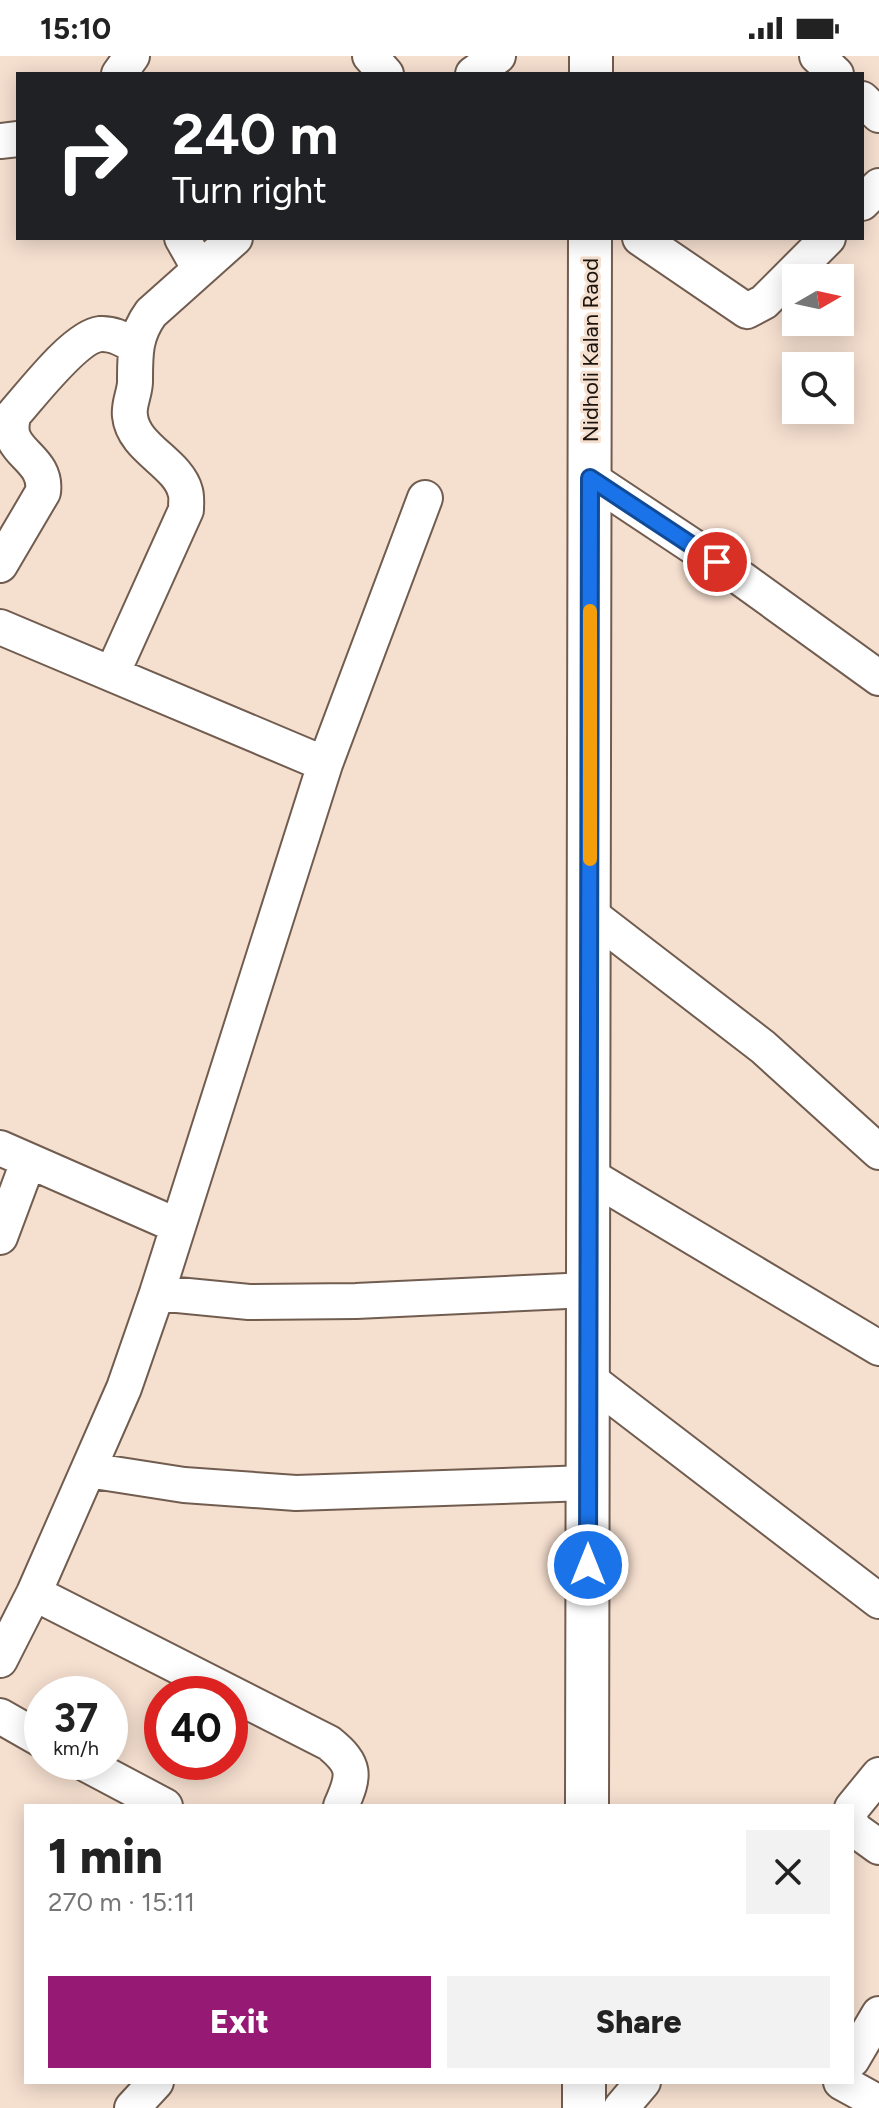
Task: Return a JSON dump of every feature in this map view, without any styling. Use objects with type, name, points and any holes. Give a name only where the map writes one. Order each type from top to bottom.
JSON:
[{"type":"street","points":[[370,56],[384,72]]},
{"type":"street","points":[[476,72],[498,56]]},
{"type":"street","points":[[817,56],[834,72]]},
{"type":"street","points":[[864,101],[879,115]]},
{"type":"street","points":[[864,201],[879,186]]},
{"type":"street","points":[[183,240],[199,268]]},
{"type":"street","points":[[112,674],[186,510],[185,490],[179,479],[136,434],[130,417],[136,383],[135,346],[140,328],[151,313],[233,240]]},
{"type":"street","name":"Nidholi Kalan Raod","points":[[587,1804],[590,240]]},
{"type":"street","points":[[643,240],[747,311],[764,302],[826,240]]},
{"type":"street","points":[[0,565],[43,492],[45,480],[41,470],[13,441],[10,425],[14,414],[81,342],[98,334],[116,335],[135,346]]},
{"type":"street","points":[[590,478],[742,579],[879,678]]},
{"type":"street","points":[[0,1660],[34,1593],[124,1388],[325,764],[425,498]]},
{"type":"street","points":[[0,627],[325,764]]},
{"type":"street","points":[[589,913],[763,1047],[879,1152]]},
{"type":"street","points":[[0,1237],[14,1155],[178,1226]]},
{"type":"street","points":[[589,1175],[879,1348]]},
{"type":"street","points":[[157,1293],[249,1302],[356,1301],[588,1290]]},
{"type":"street","points":[[588,1378],[879,1601]]},
{"type":"street","points":[[88,1470],[184,1485],[296,1493],[588,1483]]},
{"type":"street","points":[[34,1593],[329,1743],[344,1755],[351,1767],[351,1785],[342,1804]]},
{"type":"street","points":[[0,1716],[24,1730]]},
{"type":"street","points":[[854,1806],[879,1775]]},
{"type":"street","points":[[116,1780],[161,1804]]},
{"type":"street","points":[[854,1829],[879,1847]]},
{"type":"street","points":[[854,2057],[879,2014]]},
{"type":"street","points":[[132,2108],[154,2084]]},
{"type":"street","points":[[584,2084],[584,2108]]},
{"type":"street","points":[[621,2108],[641,2084]]},
{"type":"street","points":[[844,2084],[874,2104]]},
{"type":"slow traffic","points":[[590,611],[590,859]]},
{"type":"route","points":[[588,1565],[590,478],[717,562]]}]
